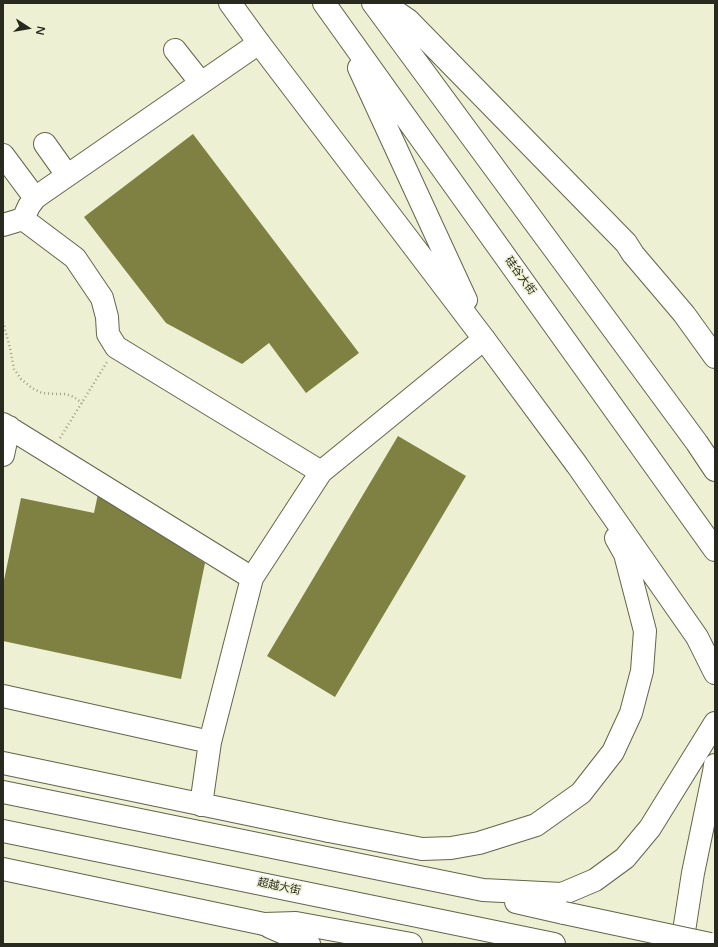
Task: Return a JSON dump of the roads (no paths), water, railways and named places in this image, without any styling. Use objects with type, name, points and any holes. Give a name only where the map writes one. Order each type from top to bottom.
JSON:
[{"type":"main road","points":[[230,3],[484,339],[577,465],[697,637],[715,673]]},
{"type":"main road","points":[[373,3],[688,430],[715,470]]},
{"type":"main road","points":[[383,3],[408,20],[626,243],[633,254],[684,314],[715,357]]},
{"type":"main road","points":[[330,12],[484,339]]},
{"type":"main road","name":"硅谷大街","points":[[330,12],[715,550]]},
{"type":"main road","points":[[259,43],[35,198],[13,222],[75,258],[102,298],[107,317],[108,334],[116,347],[321,472]]},
{"type":"main road","points":[[175,50],[201,83]]},
{"type":"main road","points":[[45,144],[67,175]]},
{"type":"main road","points":[[3,155],[35,198]]},
{"type":"main road","points":[[201,805],[210,742],[252,578],[321,472],[484,339]]},
{"type":"main road","points":[[3,455],[6,425],[252,578]]},
{"type":"main road","points":[[3,763],[201,805],[422,849],[451,848],[479,843],[536,825],[581,793],[613,752],[631,713],[642,671],[645,631],[625,554],[577,465]]},
{"type":"main road","points":[[3,696],[210,742]]},
{"type":"main road","points":[[3,792],[482,890],[562,894],[595,880],[625,858],[650,828],[715,723]]},
{"type":"main road","points":[[682,944],[693,874],[715,765]]},
{"type":"main road","name":"超越大街","points":[[3,830],[554,944]]},
{"type":"main road","points":[[3,869],[264,924],[309,944]]},
{"type":"main road","points":[[482,890],[508,900],[710,944]]},
{"type":"main road","points":[[264,924],[296,923],[411,944]]}]
